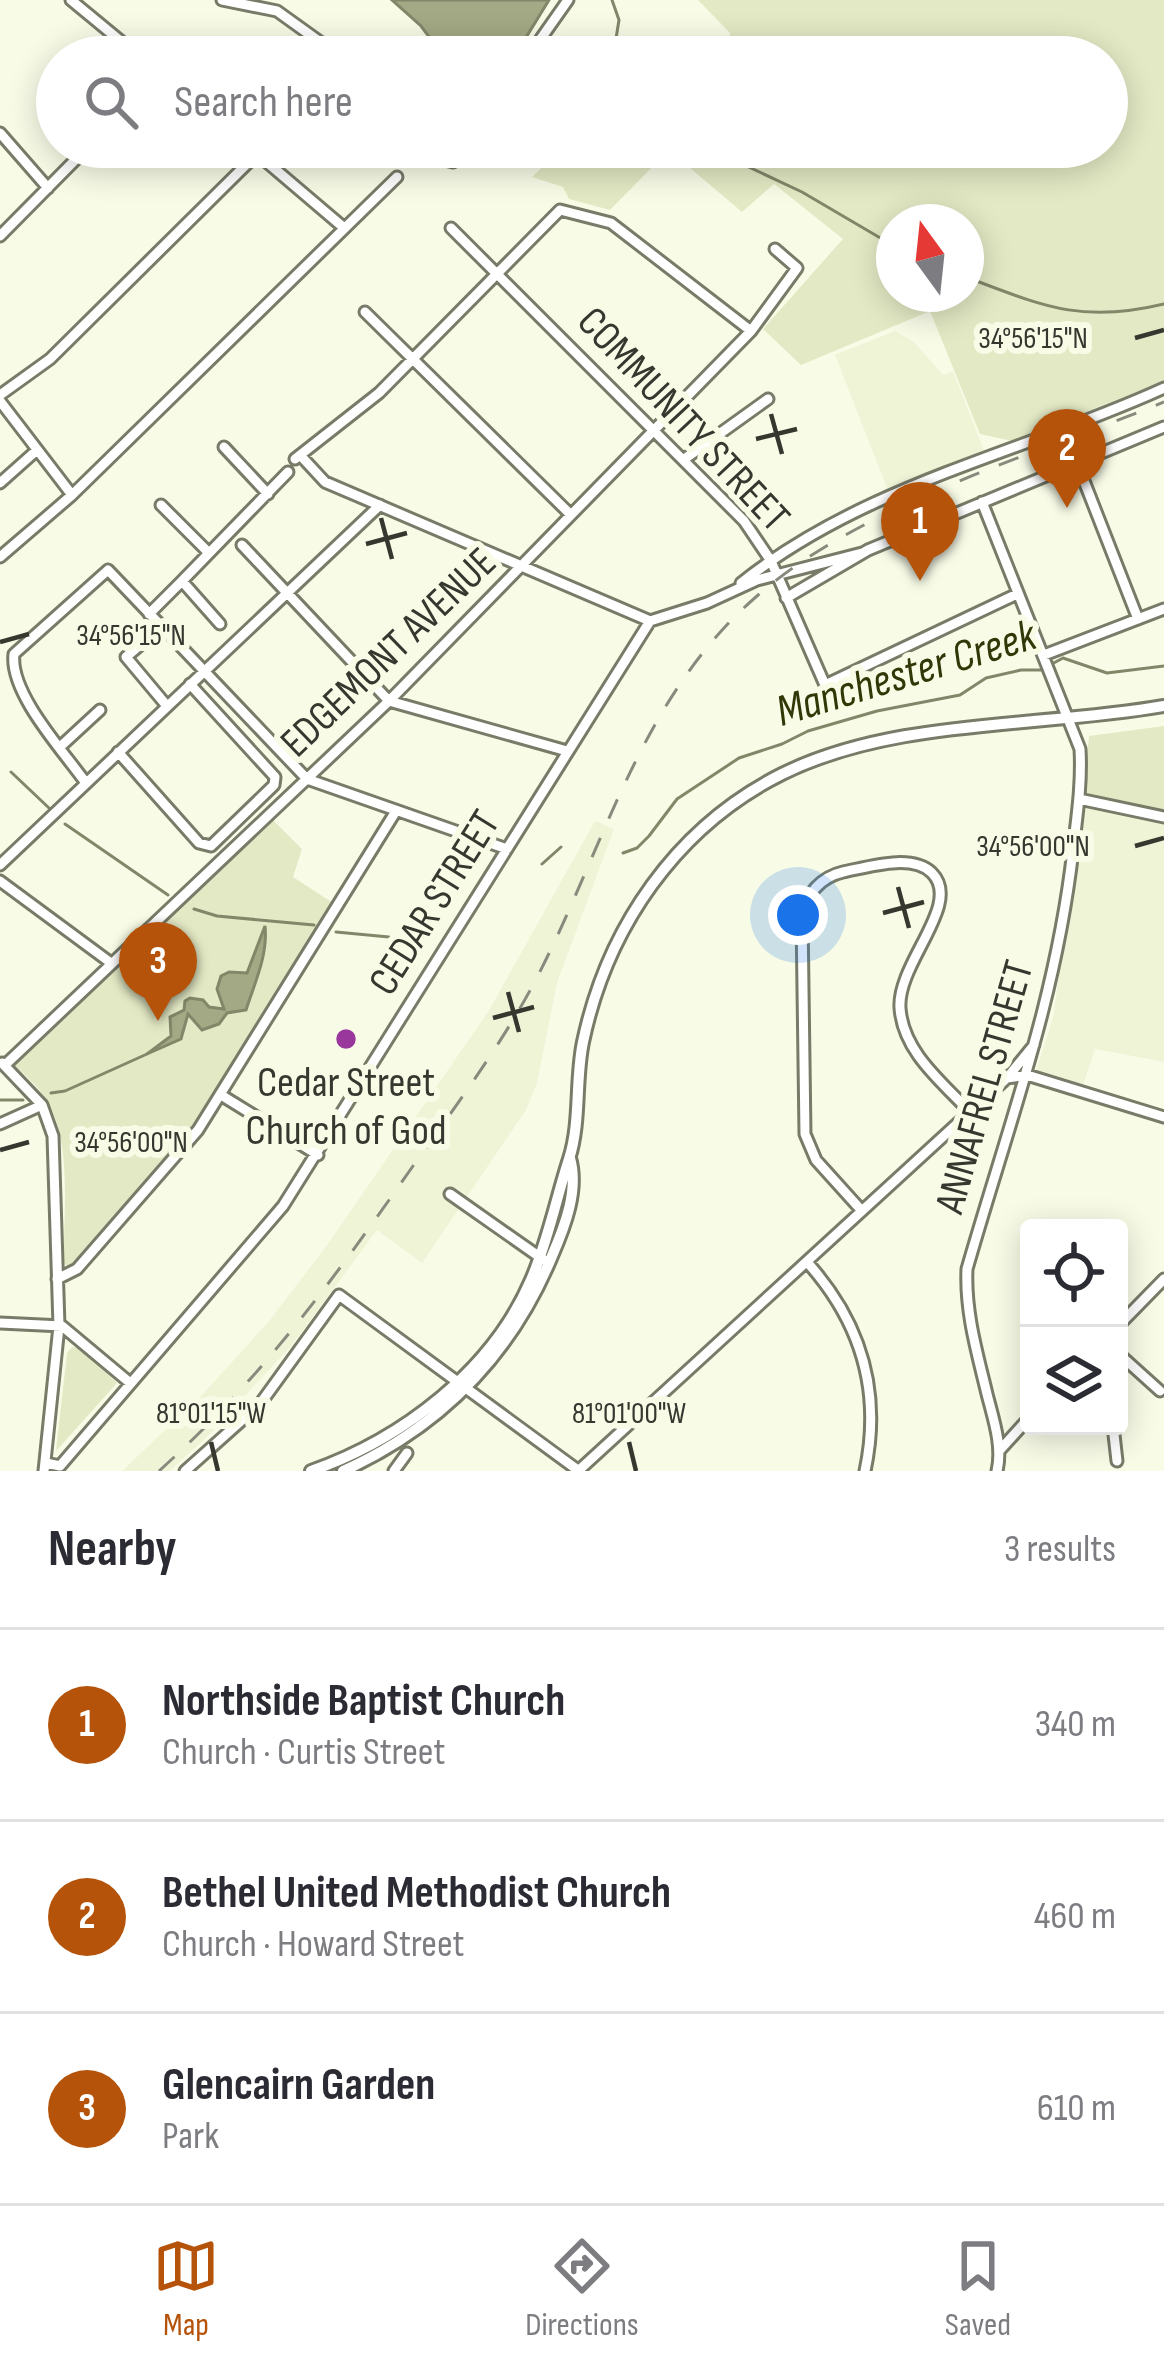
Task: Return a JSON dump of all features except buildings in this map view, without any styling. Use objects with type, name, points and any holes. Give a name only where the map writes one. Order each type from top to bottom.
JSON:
[{"type":"main road","points":[[343,1471],[396,1445],[463,1385],[544,1261],[570,1207],[574,1174],[570,1158],[583,1043],[605,970],[644,896],[673,857],[708,823],[780,775],[841,751],[905,738],[1164,706]]},
{"type":"main road","points":[[311,1471],[389,1436],[463,1385]]},
{"type":"street","points":[[71,0],[115,36]]},
{"type":"street","points":[[223,0],[277,10],[312,36]]},
{"type":"street","points":[[543,36],[568,0]]},
{"type":"street","points":[[0,133],[48,188]]},
{"type":"street","points":[[0,236],[68,168]]},
{"type":"street","points":[[73,495],[0,398],[50,358],[235,168]]},
{"type":"street","points":[[274,168],[343,227]]},
{"type":"street","points":[[0,557],[73,495],[397,177]]},
{"type":"street","points":[[751,331],[611,223],[560,209],[379,393],[298,457],[325,482],[650,621],[758,580],[862,553]]},
{"type":"street","name":"COMMUNITY STREET","points":[[451,229],[745,521],[778,575],[825,685],[1017,594]]},
{"type":"street","name":"EDGEMONT AVENUE","points":[[3,1063],[389,701],[751,331],[797,268],[775,249]]},
{"type":"street","points":[[365,312],[571,515]]},
{"type":"street","points":[[732,591],[784,551],[893,492],[1071,428],[1164,388]]},
{"type":"street","points":[[683,460],[768,399]]},
{"type":"street","points":[[786,598],[862,553],[1164,428]]},
{"type":"street","points":[[224,447],[268,494]]},
{"type":"street","points":[[0,483],[37,450]]},
{"type":"street","points":[[1077,464],[1138,619]]},
{"type":"street","points":[[166,706],[126,657],[182,581],[288,472]]},
{"type":"street","name":"ANNAFREL STREET","points":[[982,502],[1080,749],[1079,799],[1055,969],[967,1269],[966,1298],[999,1451],[998,1471]]},
{"type":"street","points":[[0,865],[380,505]]},
{"type":"street","points":[[161,506],[208,552]]},
{"type":"street","points":[[242,545],[389,701],[567,751]]},
{"type":"street","points":[[784,551],[782,562],[795,570]]},
{"type":"street","points":[[771,561],[795,570]]},
{"type":"street","points":[[758,580],[770,571],[771,561]]},
{"type":"street","points":[[86,783],[17,680],[14,654],[108,569],[307,779],[507,849]]},
{"type":"street","points":[[182,581],[220,624]]},
{"type":"street","points":[[1047,663],[1164,609]]},
{"type":"street","name":"CEDAR STREET","points":[[45,1467],[60,1466],[283,1206],[650,621]]},
{"type":"street","points":[[118,752],[199,843],[211,846],[274,785],[275,777],[190,684]]},
{"type":"street","points":[[61,746],[100,710]]},
{"type":"street","points":[[1079,799],[1164,817]]},
{"type":"street","points":[[57,1279],[77,1269],[198,1130],[396,811]]},
{"type":"street","points":[[862,1211],[816,1160],[802,1119],[802,916],[810,894],[825,879],[908,863],[925,868],[938,881],[941,904],[905,972],[900,1010],[914,1050],[970,1112]]},
{"type":"street","points":[[0,881],[111,963]]},
{"type":"street","points":[[185,1471],[260,1403],[339,1295],[578,1471],[970,1112],[1037,1041]]},
{"type":"street","points":[[3,1063],[42,1105],[52,1136],[58,1326],[45,1467]]},
{"type":"street","points":[[1006,1078],[1027,1075],[1164,1117]]},
{"type":"street","points":[[221,1095],[318,1155]]},
{"type":"street","points":[[0,1124],[42,1105]]},
{"type":"street","points":[[450,1194],[544,1261]]},
{"type":"street","points":[[807,1262],[831,1289],[864,1356],[872,1422],[865,1471]]},
{"type":"street","points":[[1128,1317],[1162,1286]]},
{"type":"street","points":[[0,1323],[58,1326],[128,1382]]},
{"type":"street","points":[[1128,1361],[1160,1390]]},
{"type":"street","points":[[999,1451],[1020,1428]]},
{"type":"street","points":[[1114,1435],[1117,1461]]},
{"type":"street","points":[[394,1471],[407,1453]]},
{"type":"shaded area","points":[[392,0],[549,0],[527,36],[428,36]]},
{"type":"shaded area","points":[[698,0],[1164,0],[1164,381],[1012,441],[980,434],[930,312],[984,312],[984,204],[876,204],[876,312],[928,312],[801,365],[763,329],[843,239],[774,184],[742,212],[690,168],[1128,168],[1128,36],[730,36]]},
{"type":"shaded area","points":[[541,168],[651,168],[610,210],[569,199],[563,187],[532,177]]},
{"type":"shaded area","points":[[895,331],[915,343],[943,375],[953,371],[984,450],[887,488],[835,355]]},
{"type":"shaded area","points":[[1164,726],[1164,823],[1083,807],[1089,736]]},
{"type":"shaded area","points":[[1083,807],[1164,823],[1164,1062],[1095,1049],[1083,1085],[1036,1071],[1053,1018]]},
{"type":"shaded area","points":[[272,819],[302,849],[293,877],[333,903],[196,1125],[68,1267],[64,1263],[65,1178],[60,1136],[46,1099],[13,1063]]},
{"type":"shaded area","points":[[595,821],[614,829],[557,983],[537,1083],[526,1110],[422,1263],[377,1230],[292,1345],[211,1433],[170,1471],[122,1471],[203,1394],[269,1321],[325,1248],[488,1012]]},
{"type":"shaded area","points":[[265,926],[263,958],[246,1010],[227,1013],[219,1024],[202,1030],[188,1014],[181,1039],[147,1054],[171,1036],[170,1017],[184,1010],[190,998],[224,1009],[217,989],[221,976],[247,973]]},
{"type":"shaded area","points":[[72,1347],[117,1383],[56,1451],[67,1353]]},
{"type":"waterway","points":[[612,0],[619,20],[616,36]]},
{"type":"waterway","points":[[751,168],[876,235]]},
{"type":"waterway","points":[[984,284],[1085,312],[1164,304]]},
{"type":"waterway","name":"Manchester Creek","points":[[1050,665],[1063,658],[1107,673],[1164,666]]},
{"type":"waterway","name":"Manchester Creek","points":[[623,853],[637,848],[677,799],[739,758],[877,711],[960,695],[986,678],[1042,670]]},
{"type":"waterway","points":[[11,772],[49,808]]},
{"type":"waterway","points":[[65,824],[168,895]]},
{"type":"waterway","points":[[542,864],[561,847]]},
{"type":"waterway","points":[[194,909],[217,916],[314,925]]},
{"type":"waterway","points":[[336,932],[389,937]]},
{"type":"waterway","points":[[51,1093],[147,1054]]},
{"type":"waterway","points":[[0,1100],[23,1100]]},
{"type":"railway","points":[[159,1471],[231,1400],[295,1326],[491,1054],[533,985],[653,729],[716,637],[757,596],[847,534],[951,484],[1164,402]]},
{"type":"place","name":"Bethel United Methodist Church","points":[[1067,508]]},
{"type":"place","name":"Northside Baptist Church","points":[[920,581]]},
{"type":"place","name":"Glencairn Garden","points":[[158,1021]]},
{"type":"place","name":"Cedar Street Church of God","points":[[346,1039]]}]
